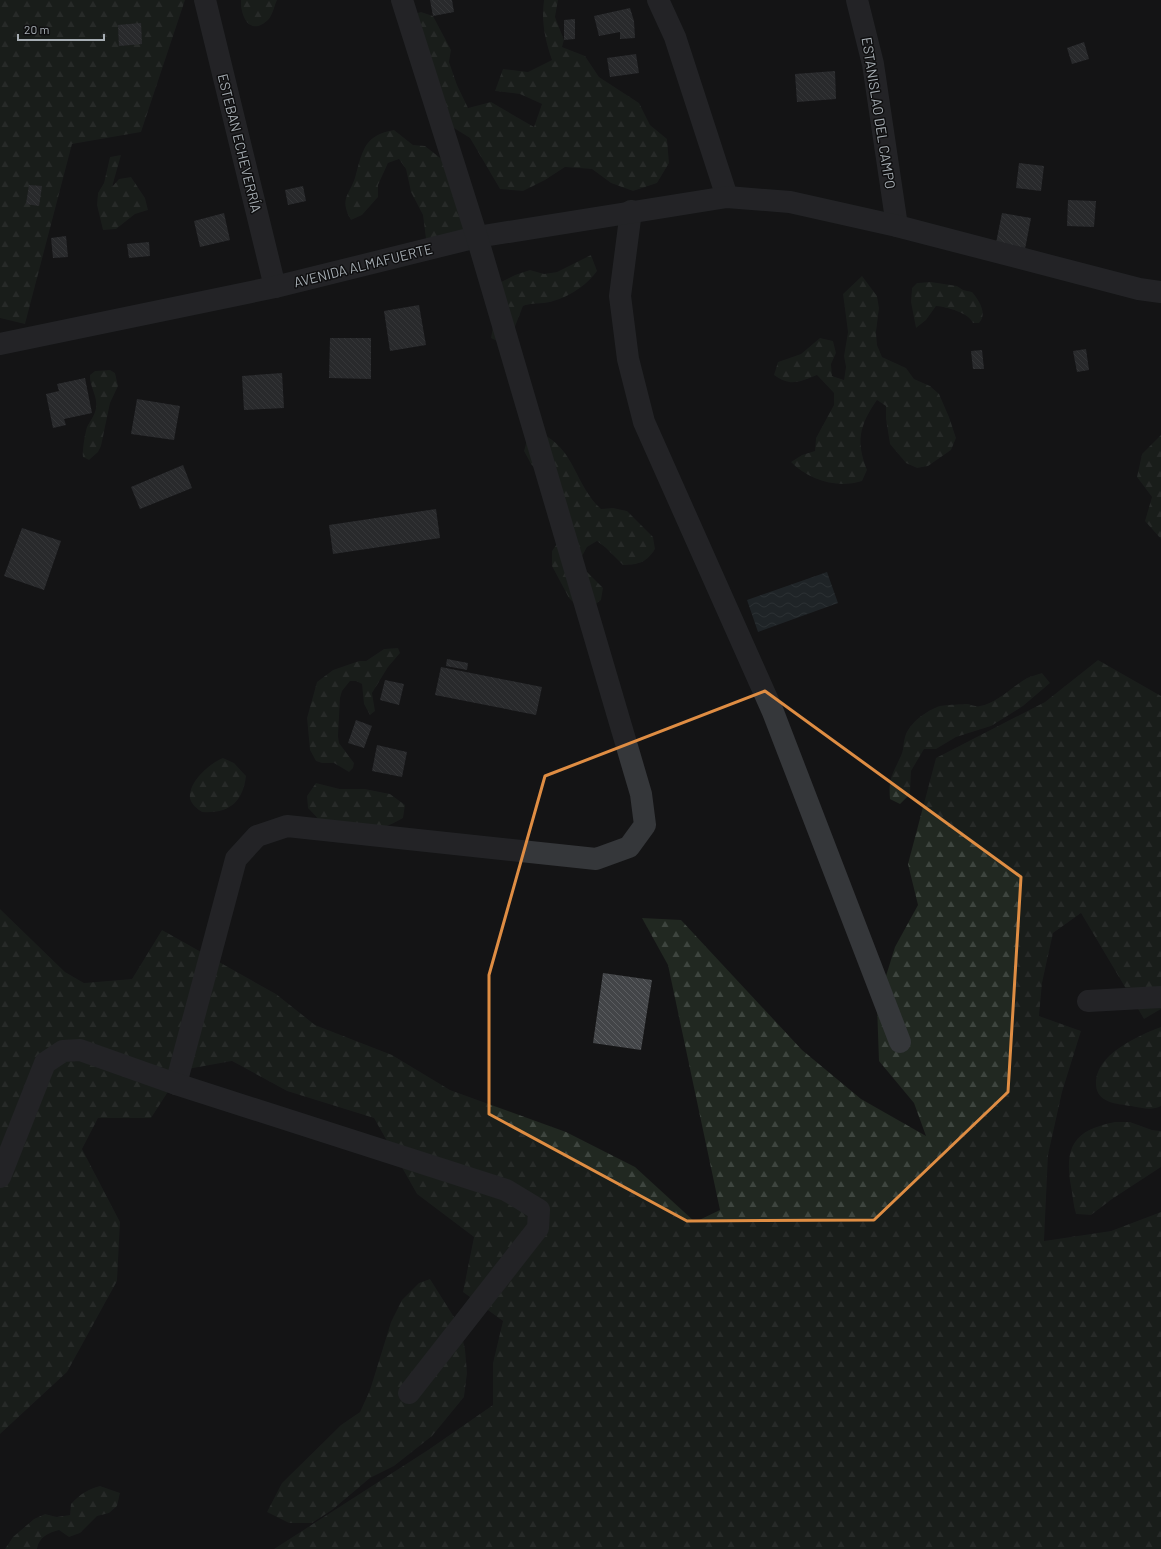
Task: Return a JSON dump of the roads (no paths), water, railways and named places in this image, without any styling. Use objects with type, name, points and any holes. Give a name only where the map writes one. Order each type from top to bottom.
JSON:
[{"type":"street","name":"ESTEBAN ECHEVERRÍA","points":[[205,0],[275,287]]},
{"type":"street","points":[[176,1084],[236,859],[257,836],[287,826],[596,859],[629,846],[645,825],[641,794],[477,237],[402,0]]},
{"type":"street","points":[[658,0],[675,37],[727,197]]},
{"type":"street","name":"ESTANISLAO DEL CAMPO","points":[[857,0],[873,64],[897,226]]},
{"type":"street","name":"AVENIDA ALMAFUERTE","points":[[0,344],[275,287],[477,237],[631,211],[727,197],[790,202],[897,226],[1139,289],[1161,292]]},
{"type":"street","points":[[631,211],[620,296],[628,359],[644,422],[773,712],[900,1042]]},
{"type":"street","points":[[1088,1001],[1161,997]]},
{"type":"street","points":[[0,1177],[45,1063],[63,1051],[80,1050],[176,1084],[506,1190],[538,1210],[538,1228],[409,1393]]},
{"type":"water","points":[[827,572],[838,603],[758,632],[747,600]]}]
